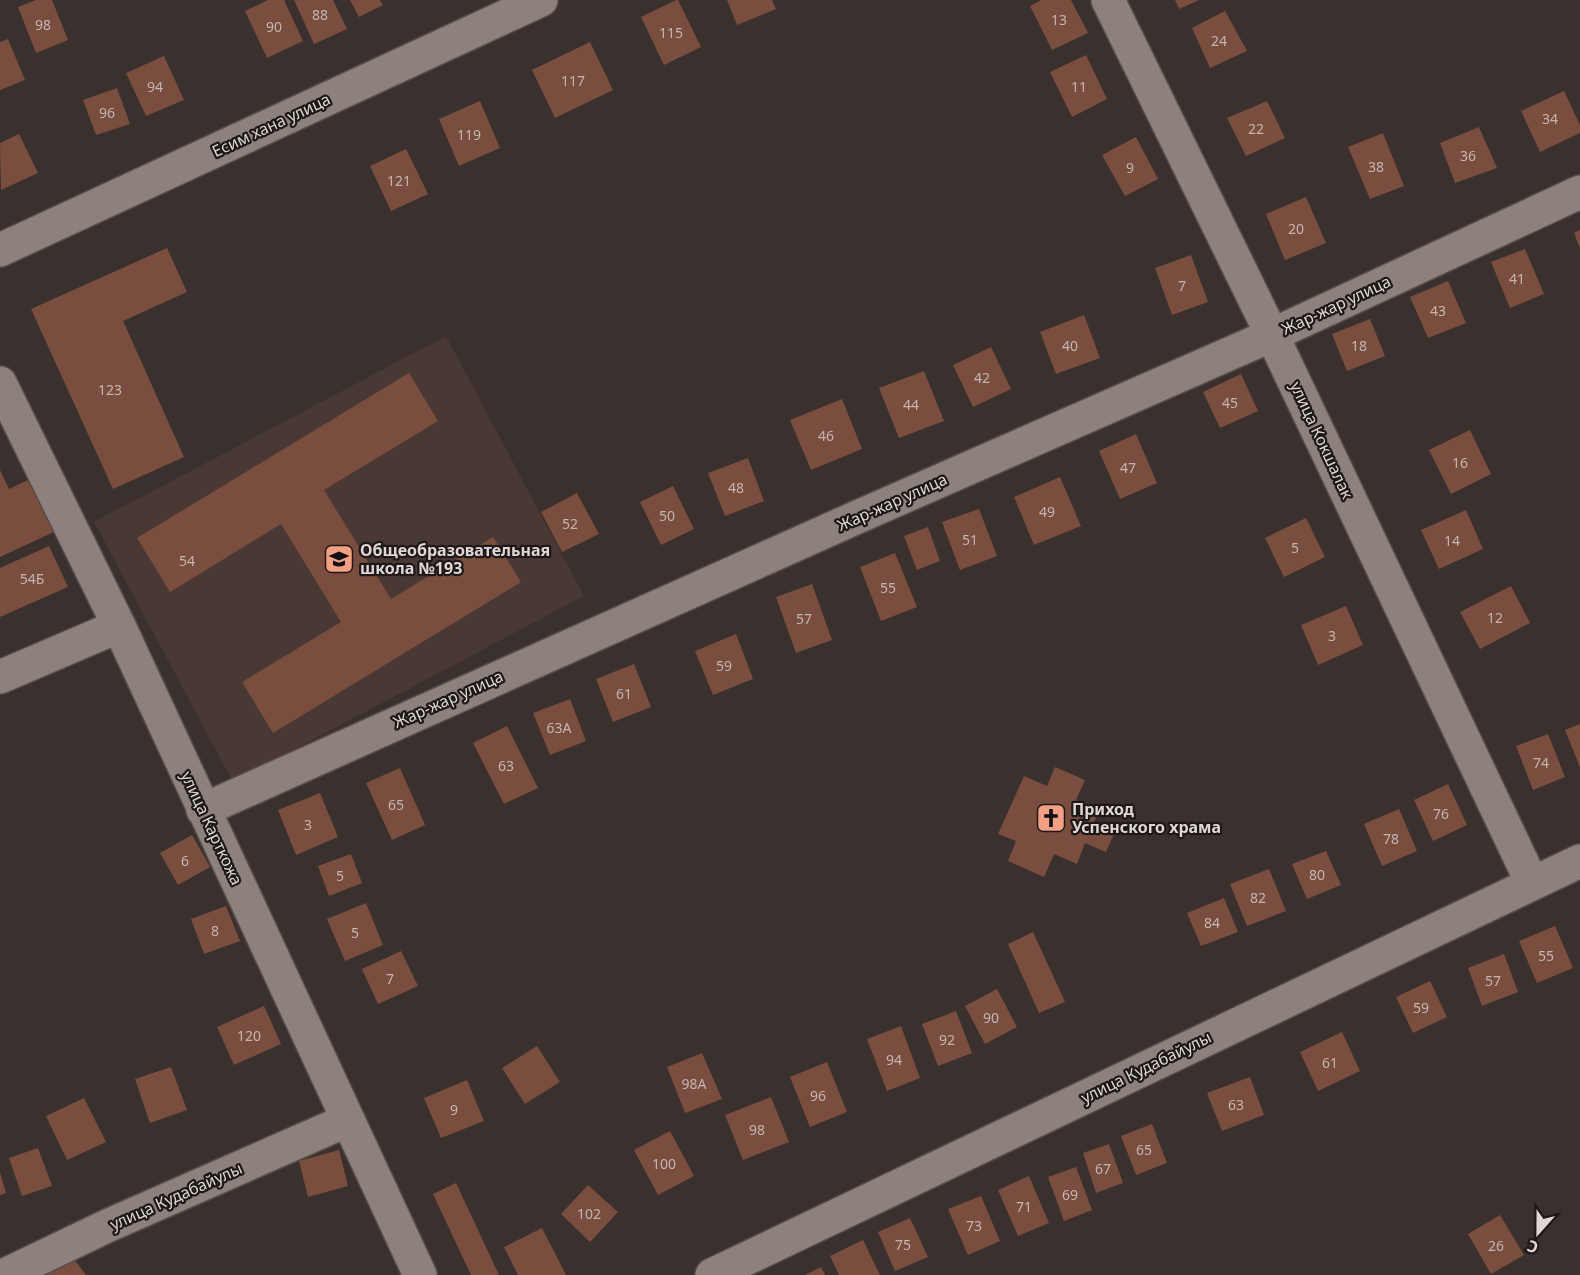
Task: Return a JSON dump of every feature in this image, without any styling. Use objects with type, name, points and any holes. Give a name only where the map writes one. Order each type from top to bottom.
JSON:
[{"type":"street","name":"Есим хана улица","points":[[0,250],[541,0]]},
{"type":"street","name":"улица Кокшалак","points":[[1108,0],[1272,335],[1532,883]]},
{"type":"street","name":"Жар-жар улица","points":[[203,810],[862,514],[1272,335],[1580,192]]},
{"type":"street","name":"улица Карткожа","points":[[0,382],[119,626],[420,1275]]},
{"type":"street","points":[[0,676],[119,626]]},
{"type":"street","name":"улица Кудабайулы","points":[[712,1275],[1580,861]]},
{"type":"street","name":"улица Кудабайулы","points":[[5,1275],[107,1226],[348,1120]]},
{"type":"shaded area","name":"Общеобразовательная школа №193","points":[[446,336],[584,596],[233,782],[94,522]]},
{"type":"building","points":[[36,0],[52,0],[68,40],[36,53],[18,7]]},
{"type":"building","points":[[268,0],[284,0],[303,41],[267,58],[245,11]]},
{"type":"building","points":[[294,0],[333,0],[347,29],[314,44]]},
{"type":"building","points":[[350,0],[380,0],[383,5],[359,17]]},
{"type":"building","points":[[676,0],[701,47],[664,65],[641,17]]},
{"type":"building","points":[[727,0],[772,0],[776,9],[737,25]]},
{"type":"building","points":[[1041,0],[1071,0],[1088,33],[1052,50],[1030,6]]},
{"type":"building","points":[[1175,0],[1199,0],[1179,9]]},
{"type":"building","points":[[1225,11],[1247,51],[1210,68],[1192,28]]},
{"type":"building","points":[[8,39],[25,80],[0,90],[0,42]]},
{"type":"building","points":[[590,42],[613,90],[555,118],[532,70]]},
{"type":"building","points":[[1086,55],[1107,99],[1072,117],[1050,72]]},
{"type":"building","points":[[164,56],[184,100],[146,116],[126,73]]},
{"type":"building","points":[[117,88],[130,124],[96,135],[83,100]]},
{"type":"building","points":[[1564,91],[1580,125],[1580,133],[1540,152],[1521,111]]},
{"type":"building","points":[[480,101],[500,148],[459,166],[439,119]]},
{"type":"building","points":[[1267,101],[1285,138],[1246,156],[1227,118]]},
{"type":"building","points":[[1479,127],[1497,168],[1455,183],[1440,143]]},
{"type":"building","points":[[1383,133],[1404,186],[1370,199],[1348,147]]},
{"type":"building","points":[[19,134],[38,173],[1,190],[0,143]]},
{"type":"building","points":[[1136,137],[1158,179],[1125,196],[1102,155]]},
{"type":"building","points":[[406,149],[428,194],[391,211],[370,166]]},
{"type":"building","points":[[1306,197],[1326,243],[1285,260],[1266,214]]},
{"type":"building","points":[[1580,230],[1580,248],[1574,233]]},
{"type":"building","points":[[167,248],[187,292],[123,321],[184,457],[113,489],[31,309]]},
{"type":"building","points":[[1525,249],[1544,294],[1510,308],[1491,262]]},
{"type":"building","points":[[1191,255],[1208,302],[1172,315],[1155,268]]},
{"type":"building","points":[[1448,281],[1466,323],[1428,338],[1410,297]]},
{"type":"building","points":[[1084,315],[1100,358],[1056,374],[1040,332]]},
{"type":"building","points":[[1370,319],[1385,356],[1347,371],[1332,334]]},
{"type":"building","points":[[991,347],[1011,389],[973,407],[953,365]]},
{"type":"building","points":[[924,371],[944,421],[899,438],[879,388]]},
{"type":"building","points":[[409,373],[438,421],[324,490],[391,599],[493,537],[521,582],[273,733],[242,682],[341,622],[281,524],[170,592],[137,538]]},
{"type":"building","points":[[1241,374],[1258,411],[1220,428],[1203,392]]},
{"type":"building","points":[[842,399],[862,449],[811,470],[790,420]]},
{"type":"building","points":[[1470,430],[1491,474],[1451,494],[1429,450]]},
{"type":"building","points":[[1136,434],[1157,483],[1120,499],[1099,451]]},
{"type":"building","points":[[748,458],[764,501],[725,516],[708,473]]},
{"type":"building","points":[[0,470],[9,489],[32,478],[56,531],[0,557]]},
{"type":"building","points":[[1060,477],[1081,526],[1034,545],[1014,497]]},
{"type":"building","points":[[673,486],[694,529],[661,545],[640,502]]},
{"type":"building","points":[[577,493],[599,534],[562,552],[541,512]]},
{"type":"building","points":[[979,509],[997,556],[960,570],[942,522]]},
{"type":"building","points":[[1466,510],[1483,549],[1439,569],[1421,530]]},
{"type":"building","points":[[1306,518],[1325,557],[1284,577],[1265,538]]},
{"type":"building","points":[[928,527],[940,561],[917,570],[904,536]]},
{"type":"building","points":[[49,546],[68,587],[0,617],[0,568]]},
{"type":"building","points":[[895,553],[917,607],[881,621],[860,567]]},
{"type":"building","points":[[812,584],[832,640],[796,653],[776,597]]},
{"type":"building","points":[[1511,586],[1530,623],[1480,649],[1460,612]]},
{"type":"building","points":[[1346,606],[1363,645],[1318,665],[1301,625]]},
{"type":"building","points":[[736,634],[753,679],[713,695],[695,651]]},
{"type":"building","points":[[634,664],[651,707],[613,722],[596,679]]},
{"type":"building","points":[[570,699],[586,741],[550,755],[533,713]]},
{"type":"building","points":[[1580,724],[1580,767],[1565,730]]},
{"type":"building","points":[[507,726],[538,788],[504,804],[473,743]]},
{"type":"building","points":[[1548,734],[1565,777],[1533,790],[1516,746]]},
{"type":"building","name":"Приход Успенского храма","points":[[1055,767],[1085,780],[1076,800],[1099,810],[1093,825],[1114,834],[1106,852],[1085,843],[1077,864],[1054,854],[1044,877],[1008,861],[1016,841],[998,834],[1024,776],[1047,786]]},
{"type":"building","points":[[400,768],[425,825],[392,840],[366,783]]},
{"type":"building","points":[[1448,784],[1467,825],[1433,841],[1414,800]]},
{"type":"building","points":[[320,793],[338,837],[296,855],[278,810]]},
{"type":"building","points":[[1399,809],[1417,851],[1382,866],[1364,824]]},
{"type":"building","points":[[192,835],[210,867],[178,885],[160,853]]},
{"type":"building","points":[[1326,851],[1341,885],[1307,899],[1292,864]]},
{"type":"building","points":[[351,854],[362,883],[329,896],[318,866]]},
{"type":"building","points":[[1269,869],[1286,911],[1247,926],[1230,884]]},
{"type":"building","points":[[1224,898],[1238,932],[1201,946],[1187,913]]},
{"type":"building","points":[[366,903],[383,945],[345,961],[327,919]]},
{"type":"building","points":[[226,906],[240,941],[204,954],[191,919]]},
{"type":"building","points":[[1555,926],[1573,968],[1537,983],[1519,941]]},
{"type":"building","points":[[1033,932],[1065,1002],[1039,1013],[1008,944]]},
{"type":"building","points":[[401,951],[418,986],[378,1004],[362,969]]},
{"type":"building","points":[[1504,954],[1518,992],[1482,1006],[1468,968]]},
{"type":"building","points":[[1430,981],[1447,1017],[1413,1033],[1396,997]]},
{"type":"building","points":[[997,989],[1017,1027],[985,1044],[965,1006]]},
{"type":"building","points":[[264,1006],[281,1044],[234,1065],[217,1027]]},
{"type":"building","points":[[956,1011],[972,1053],[938,1066],[922,1024]]},
{"type":"building","points":[[901,1026],[920,1078],[887,1091],[867,1039]]},
{"type":"building","points":[[1342,1032],[1360,1071],[1318,1091],[1300,1052]]},
{"type":"building","points":[[537,1046],[560,1082],[525,1104],[502,1068]]},
{"type":"building","points":[[702,1053],[722,1099],[685,1113],[667,1067]]},
{"type":"building","points":[[827,1062],[847,1112],[810,1127],[790,1077]]},
{"type":"building","points":[[171,1067],[187,1110],[150,1123],[135,1079]]},
{"type":"building","points":[[1250,1077],[1264,1115],[1222,1131],[1207,1093]]},
{"type":"building","points":[[467,1080],[484,1121],[441,1138],[424,1098]]},
{"type":"building","points":[[771,1097],[789,1142],[743,1160],[725,1115]]},
{"type":"building","points":[[84,1098],[106,1142],[67,1160],[46,1116]]},
{"type":"building","points":[[1152,1124],[1167,1163],[1136,1175],[1121,1136]]},
{"type":"building","points":[[670,1131],[694,1176],[658,1195],[634,1150]]},
{"type":"building","points":[[1109,1144],[1123,1183],[1096,1193],[1083,1153]]},
{"type":"building","points":[[38,1148],[52,1186],[22,1196],[9,1158]]},
{"type":"building","points":[[339,1150],[348,1186],[308,1197],[299,1161]]},
{"type":"building","points":[[1076,1167],[1092,1210],[1064,1221],[1048,1177]]},
{"type":"building","points":[[0,1172],[6,1193],[0,1195]]},
{"type":"building","points":[[1029,1176],[1049,1223],[1018,1236],[998,1190]]},
{"type":"building","points":[[456,1183],[499,1275],[471,1275],[433,1194]]},
{"type":"building","points":[[588,1185],[618,1212],[590,1242],[561,1214]]},
{"type":"building","points":[[981,1196],[1000,1241],[968,1255],[948,1209]]},
{"type":"building","points":[[1500,1215],[1524,1255],[1491,1274],[1468,1234]]},
{"type":"building","points":[[910,1218],[928,1257],[895,1271],[878,1232]]},
{"type":"building","points":[[542,1228],[566,1275],[518,1275],[504,1247]]},
{"type":"building","points":[[863,1240],[880,1275],[839,1275],[830,1256]]},
{"type":"building","points":[[70,1254],[86,1275],[42,1275]]},
{"type":"building","points":[[821,1267],[825,1275],[805,1275]]},
{"type":"place","name":"Общеобразовательная школа №193","points":[[339,559]]},
{"type":"place","name":"Приход Успенского храма","points":[[1051,818]]}]
